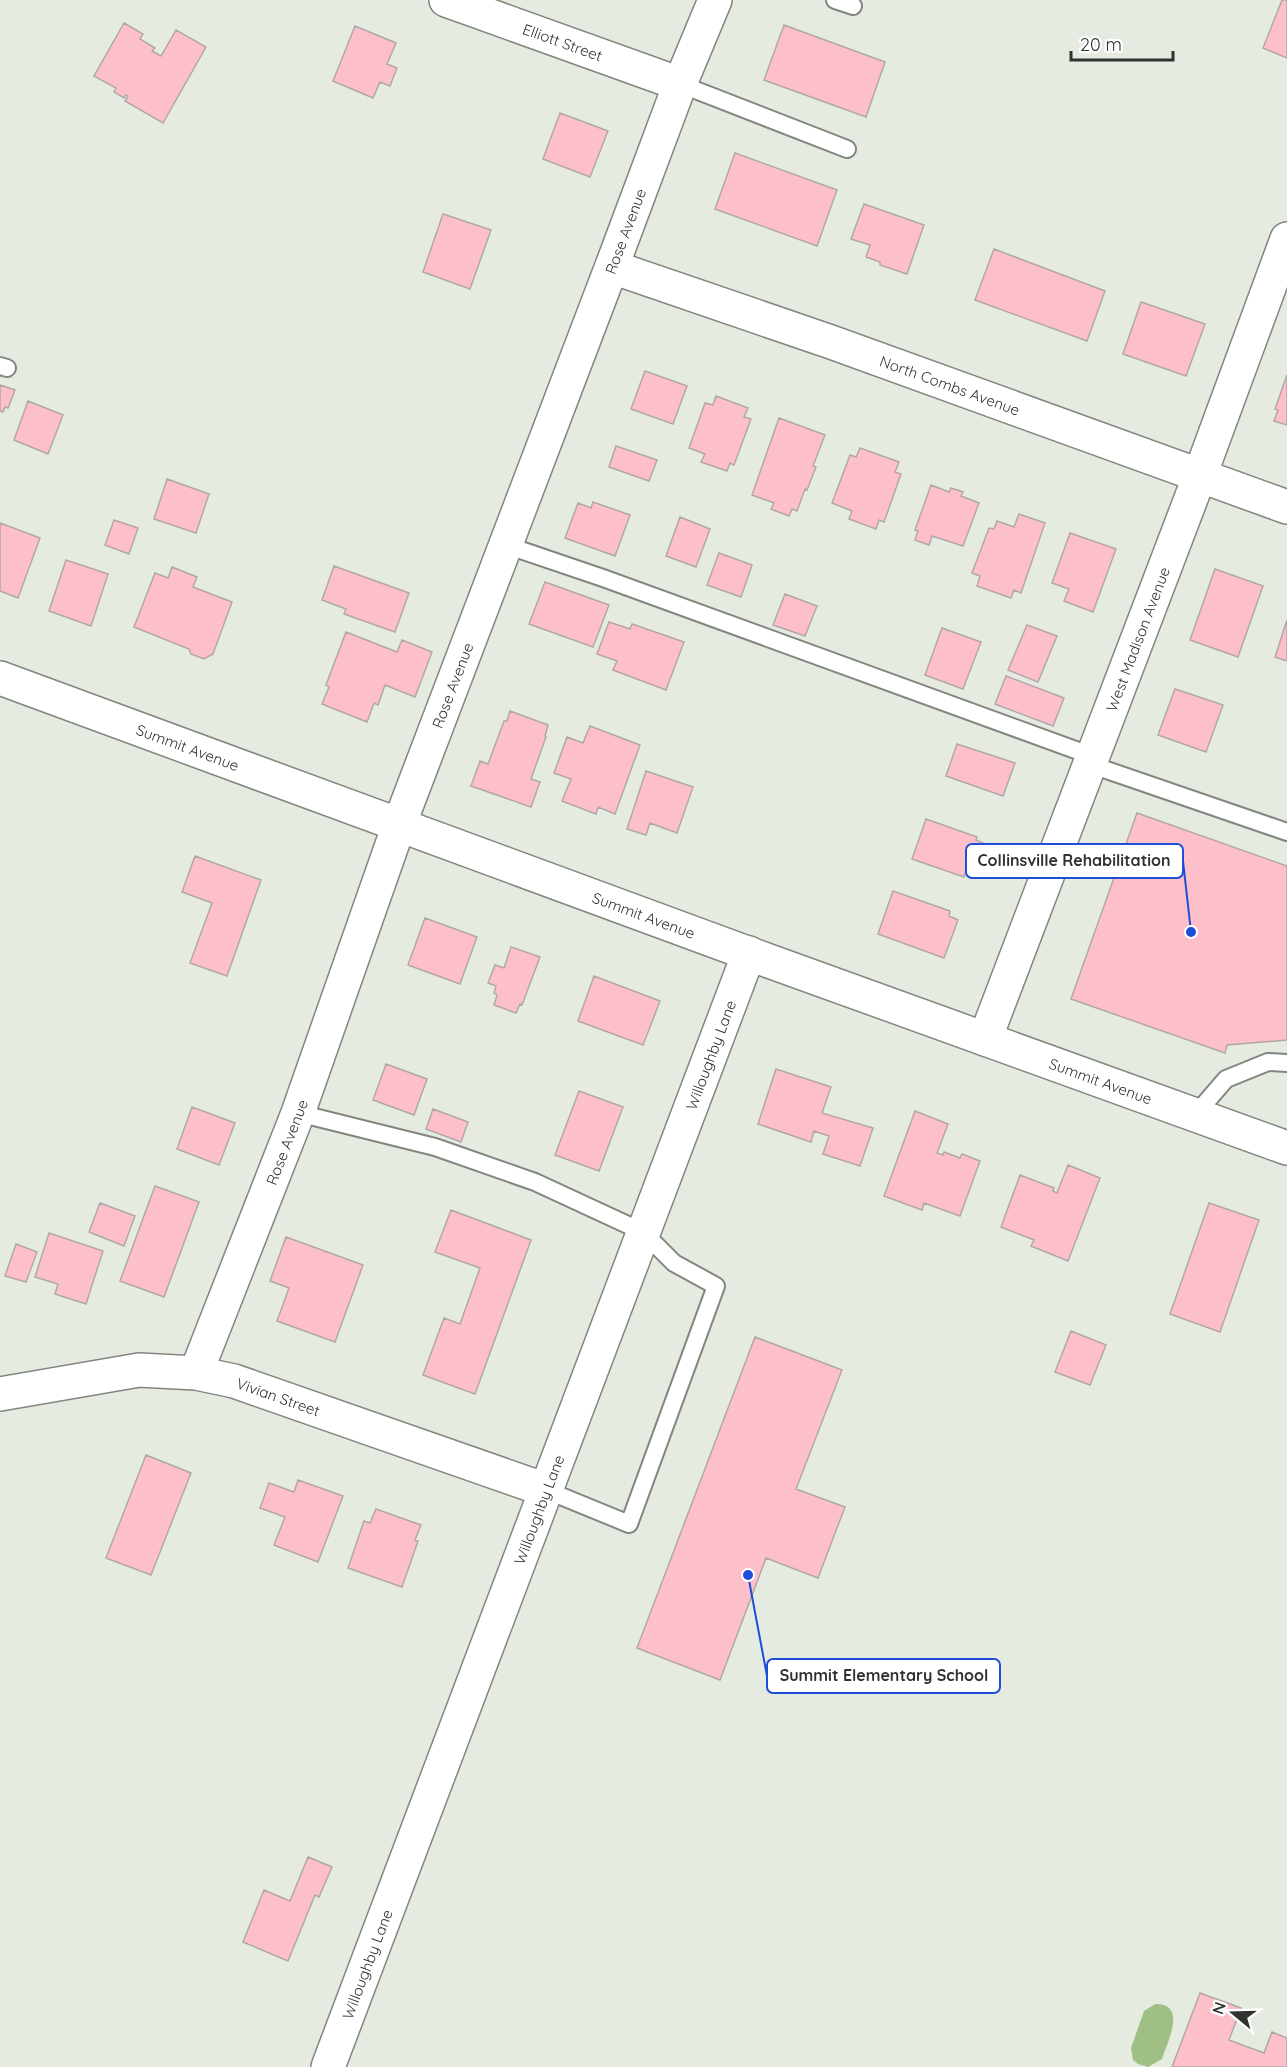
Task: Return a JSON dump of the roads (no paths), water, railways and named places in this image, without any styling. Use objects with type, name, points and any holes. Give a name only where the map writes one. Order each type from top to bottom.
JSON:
[{"type":"street","name":"Elliott Street","points":[[446,0],[680,84]]},
{"type":"street","name":"Rose Avenue","points":[[196,1373],[297,1113],[399,825],[680,84],[715,0]]},
{"type":"street","name":"West Madison Avenue","points":[[984,1039],[1200,475],[1287,239]]},
{"type":"street","name":"North Combs Avenue","points":[[612,267],[842,346],[1287,507]]},
{"type":"street","name":"Summit Avenue","points":[[0,678],[1287,1148]]},
{"type":"street","name":"Willoughby Lane","points":[[328,2067],[749,953]]},
{"type":"street","name":"Vivian Street","points":[[0,1394],[139,1370],[196,1373],[234,1381],[546,1490]]},
{"type":"lane","points":[[835,0],[853,6]]},
{"type":"lane","points":[[680,84],[847,150]]},
{"type":"lane","points":[[506,545],[603,578],[1287,832]]},
{"type":"lane","points":[[1196,1115],[1226,1079],[1268,1062],[1287,1063]]},
{"type":"lane","points":[[297,1113],[435,1148],[535,1182],[644,1232],[674,1263],[716,1287],[629,1524],[546,1490]]},
{"type":"place","name":"Collinsville Rehabilitation","points":[[1191,932]]},
{"type":"place","name":"Summit Elementary School","points":[[748,1575]]}]
